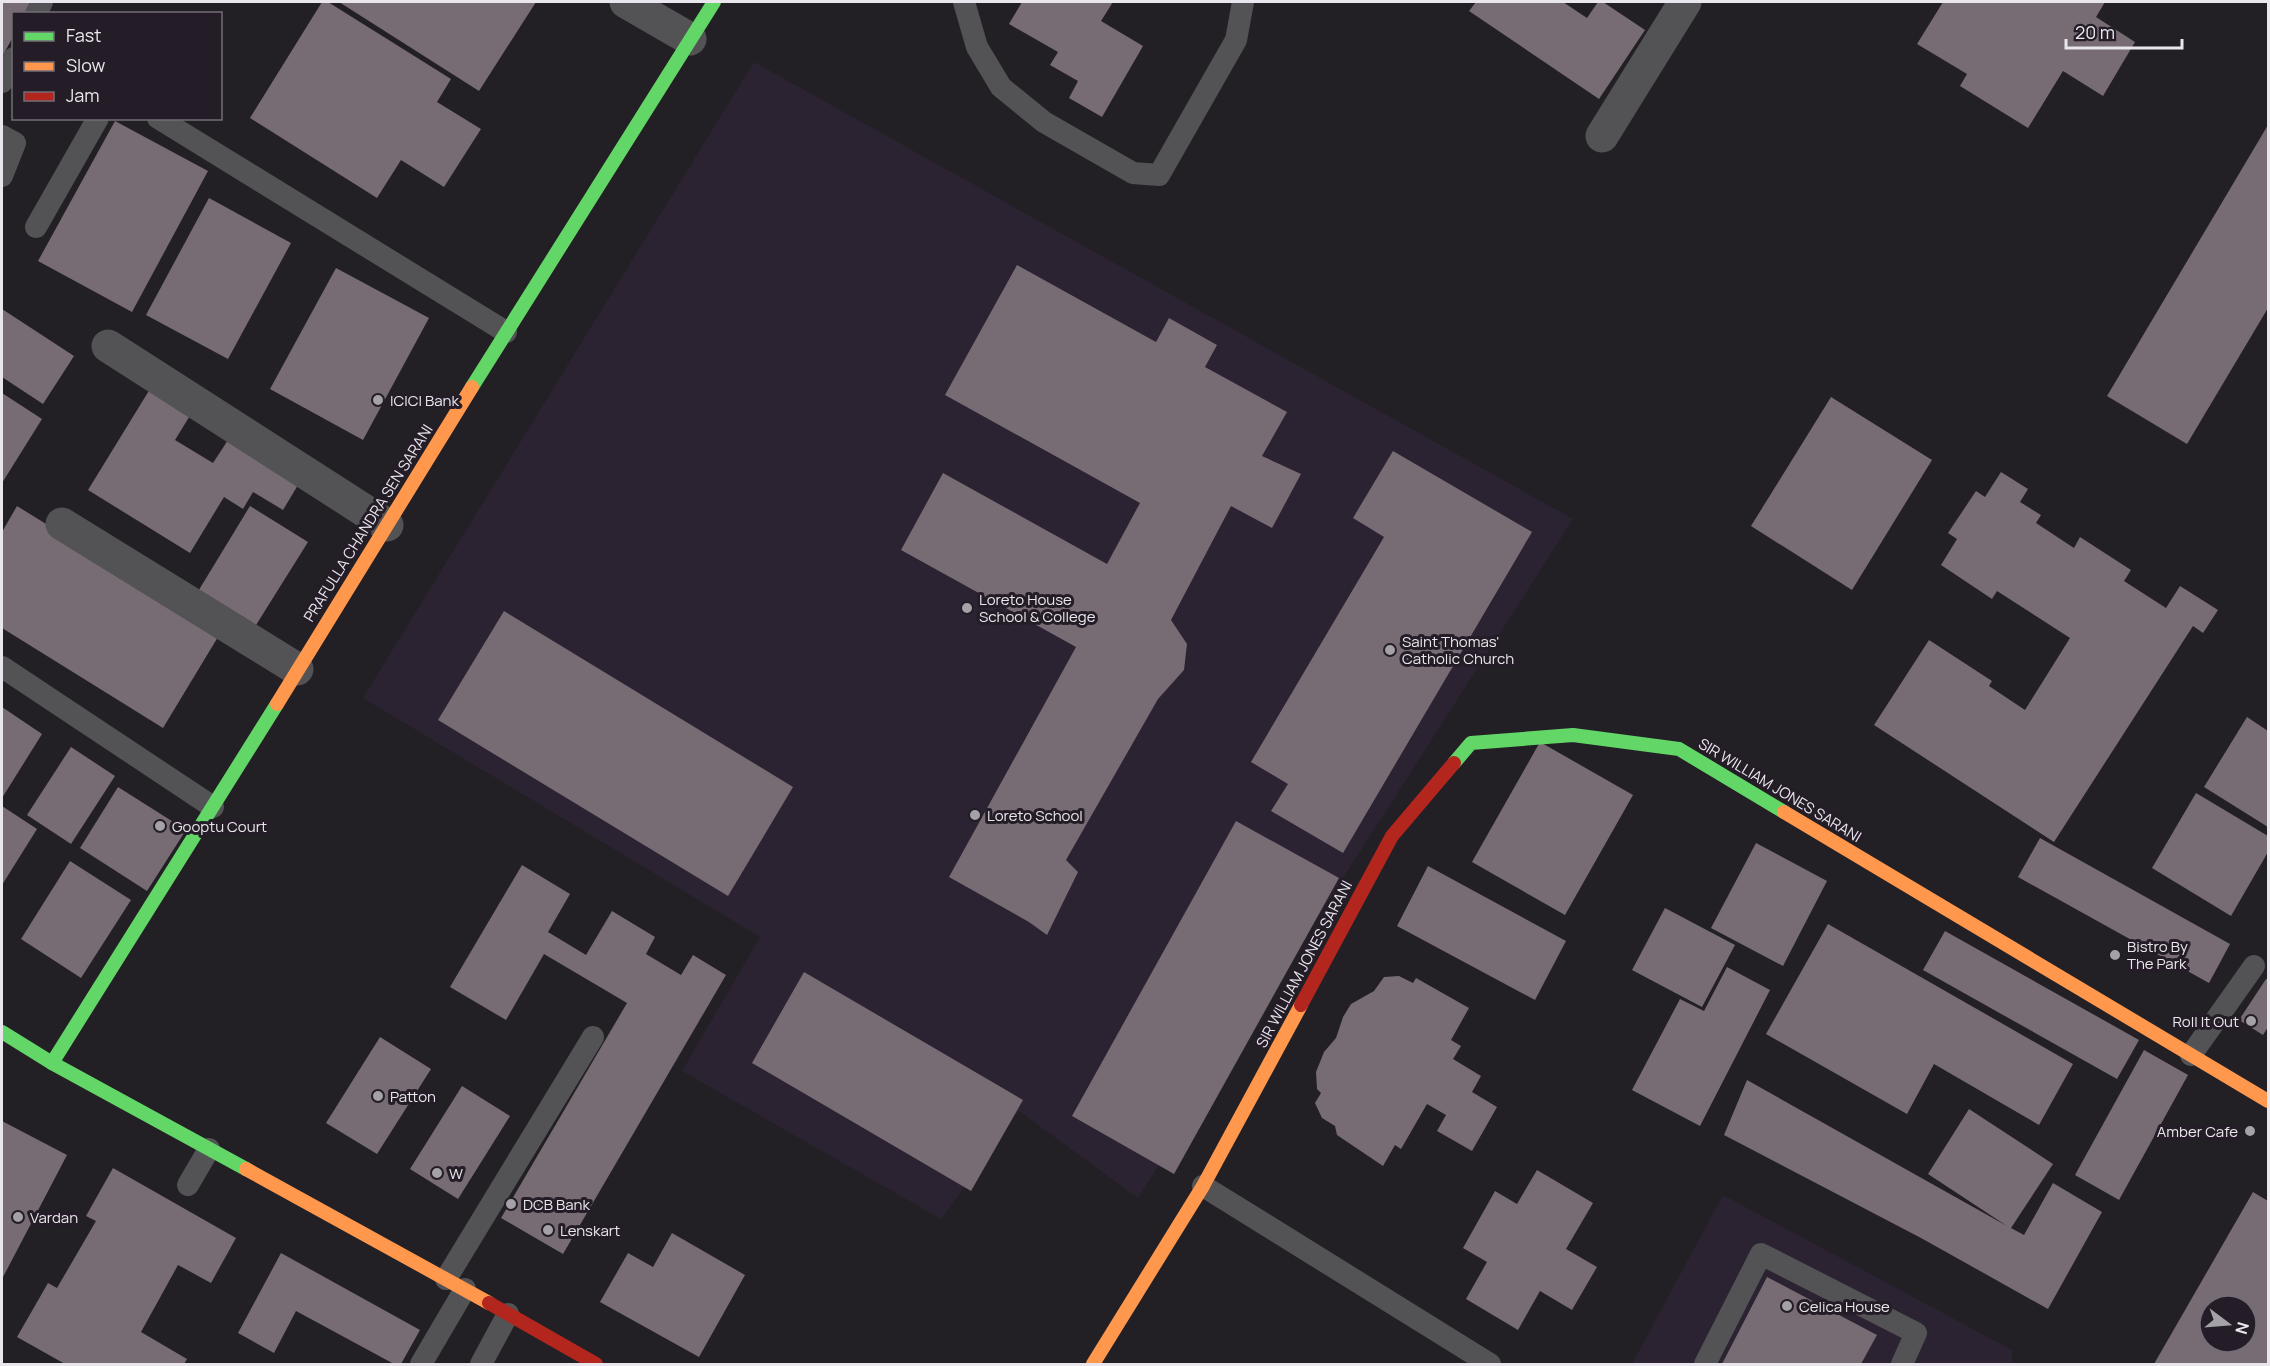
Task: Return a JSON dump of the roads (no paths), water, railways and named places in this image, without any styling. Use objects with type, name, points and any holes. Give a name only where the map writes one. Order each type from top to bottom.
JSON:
[{"type":"street","points":[[626,2],[690,39]]},
{"type":"street","name":"PRAFULLA CHANDRA SEN SARANI","points":[[52,1063],[714,2]]},
{"type":"street","points":[[1602,136],[1685,2]]},
{"type":"street","points":[[108,346],[387,525]]},
{"type":"street","points":[[62,524],[297,669]]},
{"type":"street","name":"SIR WILLIAM JONES SARANI","points":[[1093,1365],[1203,1186],[1392,836],[1471,743],[1573,735],[1679,749],[2268,1101]]},
{"type":"street","points":[[2,1032],[52,1063],[455,1284],[596,1365]]},
{"type":"lane","points":[[964,2],[977,47],[1001,87],[1044,122],[1133,173],[1159,174],[1236,40],[1244,2]]},
{"type":"lane","points":[[2,82],[12,62]]},
{"type":"lane","points":[[36,227],[97,120]]},
{"type":"lane","points":[[161,120],[506,332]]},
{"type":"lane","points":[[2,136],[15,143],[2,176]]},
{"type":"lane","points":[[2,667],[213,807]]},
{"type":"lane","points":[[2192,1055],[2254,966]]},
{"type":"lane","points":[[421,1365],[455,1284],[593,1037]]},
{"type":"lane","points":[[188,1185],[209,1149]]},
{"type":"lane","points":[[1203,1186],[1490,1365]]},
{"type":"lane","points":[[1705,1365],[1761,1254],[1916,1333],[1902,1365]]},
{"type":"lane","points":[[481,1365],[508,1314]]},
{"type":"place","name":"ICICI Bank","points":[[378,400]]},
{"type":"place","name":"Loreto House School & College","points":[[967,608]]},
{"type":"place","name":"Saint Thomas' Catholic Church","points":[[1390,650]]},
{"type":"place","name":"Loreto School","points":[[975,815]]},
{"type":"place","name":"Gooptu Court","points":[[160,826]]},
{"type":"place","name":"Bistro By The Park","points":[[2115,955]]},
{"type":"place","name":"Roll It Out","points":[[2251,1021]]},
{"type":"place","name":"Patton","points":[[378,1096]]},
{"type":"place","name":"Amber Cafe","points":[[2250,1131]]},
{"type":"place","name":"W","points":[[437,1173]]},
{"type":"place","name":"DCB Bank","points":[[511,1204]]},
{"type":"place","name":"Vardan","points":[[18,1217]]},
{"type":"place","name":"Lenskart","points":[[548,1230]]},
{"type":"place","name":"Celica House","points":[[1787,1306]]}]
